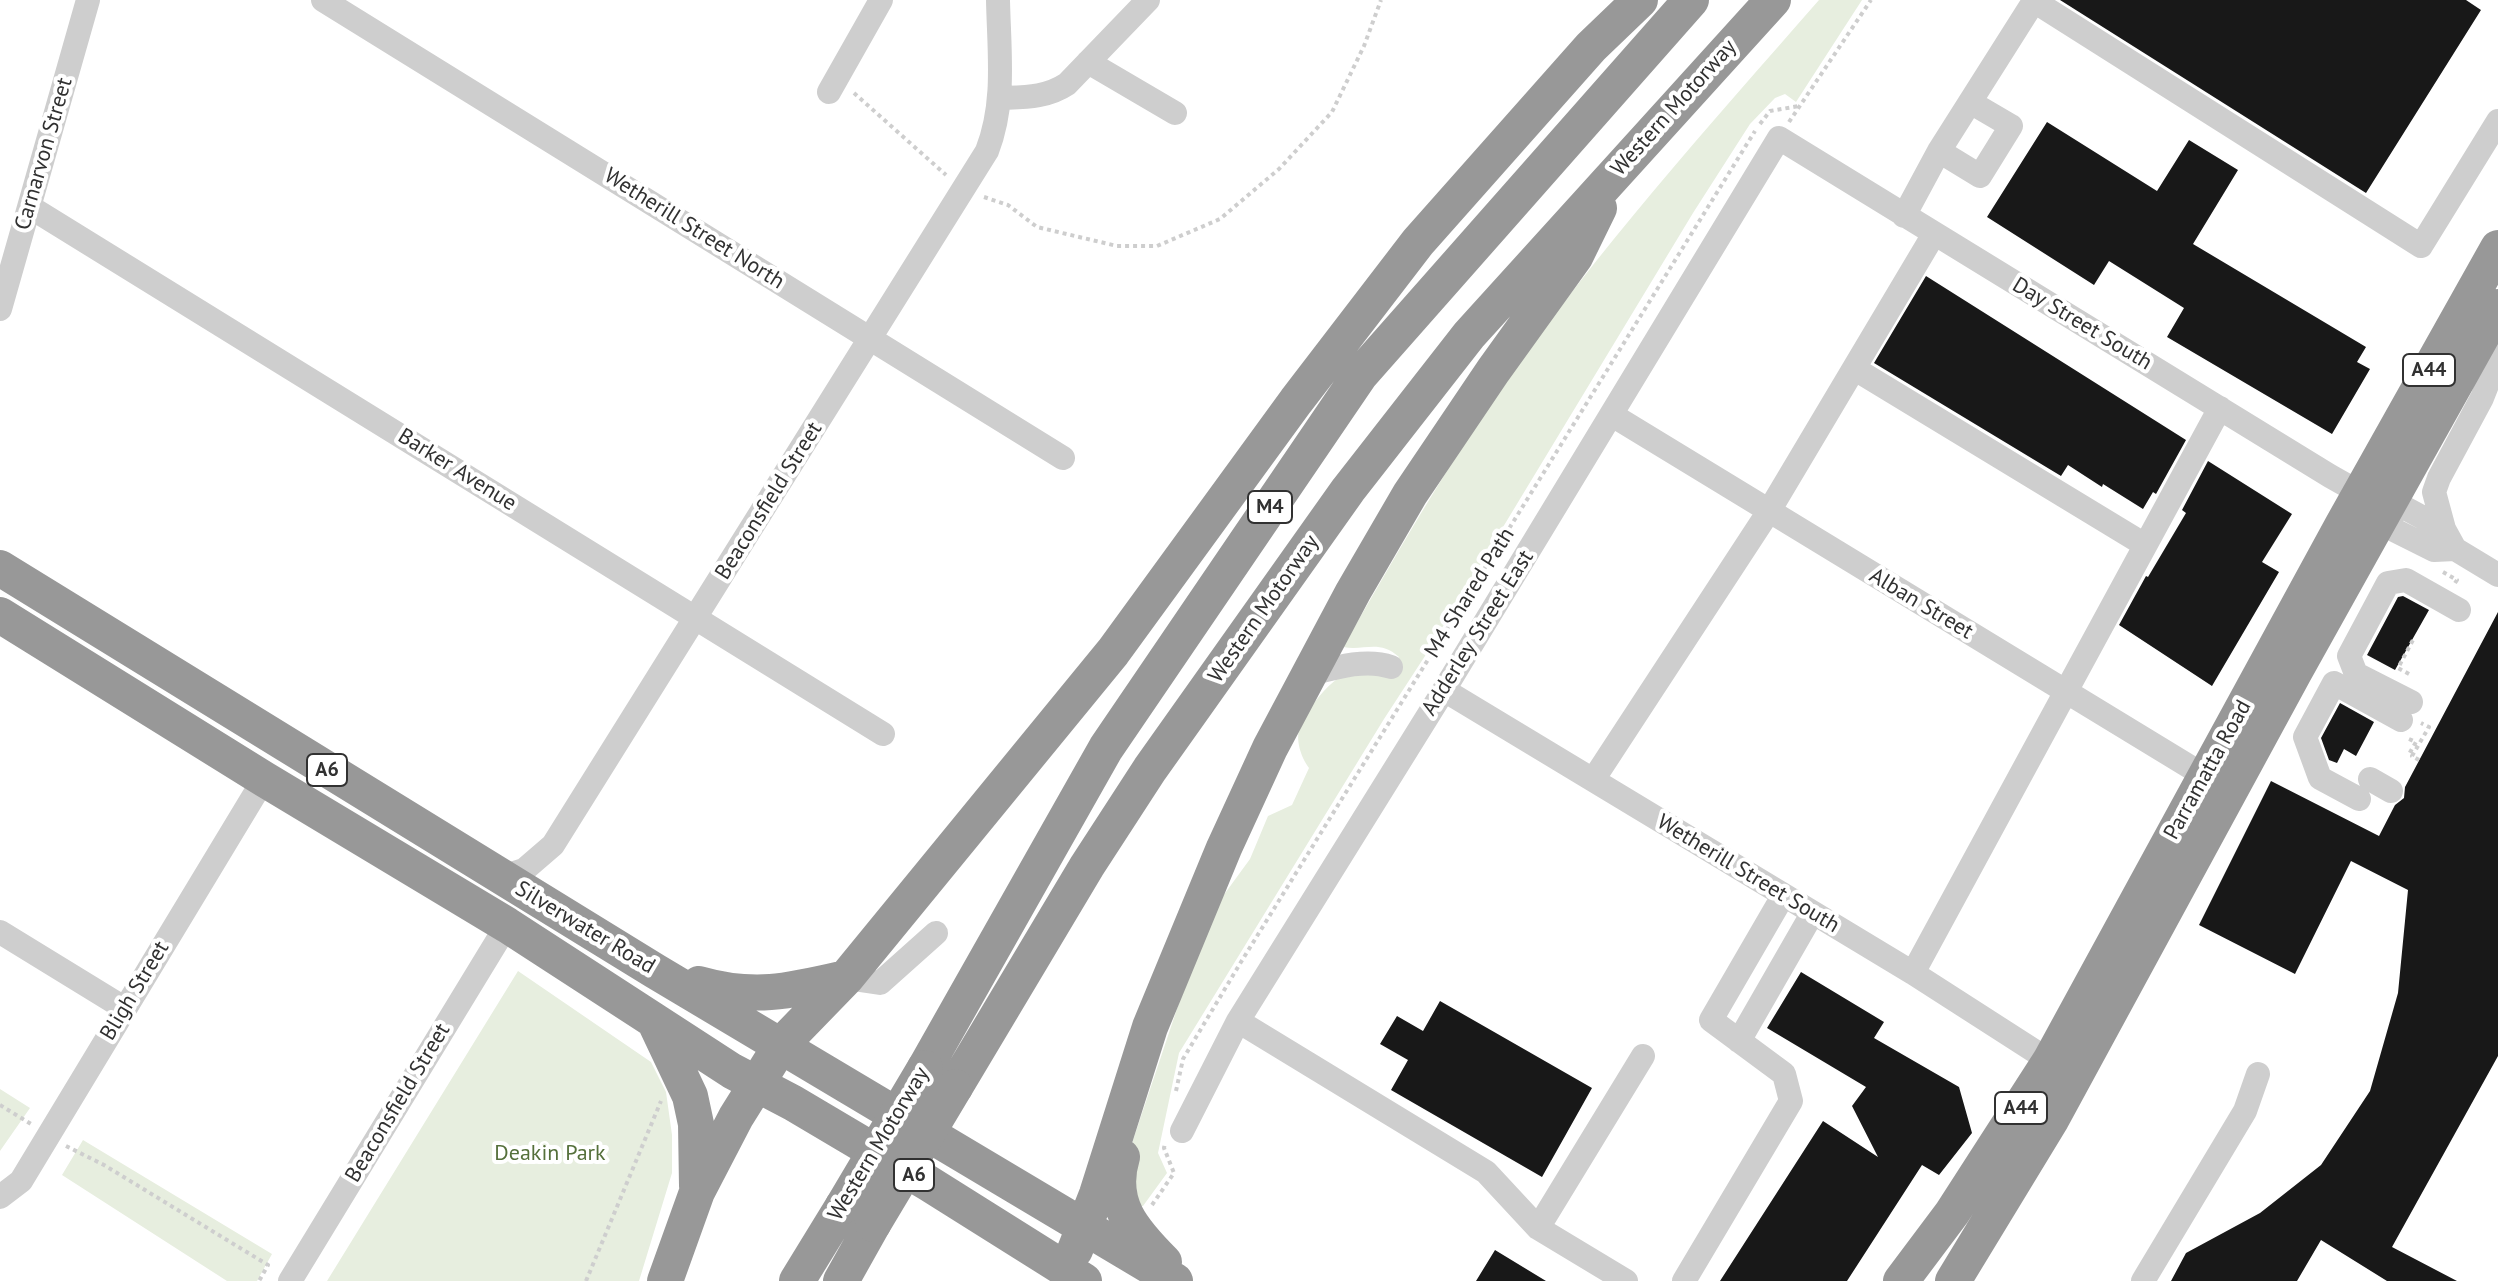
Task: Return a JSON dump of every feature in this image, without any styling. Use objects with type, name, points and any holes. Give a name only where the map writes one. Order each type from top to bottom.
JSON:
[{"type":"highway","points":[[665,1281],[697,1192],[736,1117],[781,1045],[846,978],[1113,652],[1296,401],[1418,242],[1591,47],[1640,0]]},
{"type":"highway","name":"Western Motorway","points":[[841,1281],[873,1224],[940,1077],[1106,748],[1360,375],[1691,0]]},
{"type":"highway","name":"Western Motorway","points":[[797,1281],[843,1206],[940,1077],[1087,866],[1150,769],[1348,490],[1469,335],[1773,0]]},
{"type":"highway","points":[[1071,1277],[1150,1027],[1224,848],[1270,748],[1410,494],[1575,257],[1619,168]]},
{"type":"highway","name":"Parramatta Road","points":[[1901,1281],[1952,1213],[2050,1061],[2218,783],[2373,500],[2498,248]]},
{"type":"highway","name":"Parramatta Road","points":[[2373,500],[2498,307]]},
{"type":"highway","name":"Silverwater Road","points":[[0,568],[655,971],[1175,1281]]},
{"type":"highway","name":"Silverwater Road","points":[[0,615],[507,925],[757,1085],[928,1183],[1071,1277]]},
{"type":"highway","name":"Parramatta Road","points":[[1953,1281],[2058,1109],[2218,783]]},
{"type":"highway","points":[[1183,1281],[1149,1247],[1123,1213],[1117,1176],[1155,1045],[1224,848]]},
{"type":"highway","points":[[655,971],[743,994],[782,992],[846,978]]},
{"type":"highway","points":[[654,1019],[690,1096],[696,1124],[697,1192]]},
{"type":"street","name":"Carnarvon Street","points":[[0,309],[88,0]]},
{"type":"street","name":"Wetherill Street North","points":[[323,0],[1063,458]]},
{"type":"street","points":[[833,85],[881,0]]},
{"type":"street","name":"Beaconsfield Street","points":[[502,877],[524,870],[553,845],[991,141],[1000,98],[998,0]]},
{"type":"street","points":[[1000,98],[1042,96],[1067,84],[1148,0]]},
{"type":"street","points":[[1904,216],[1939,151],[2034,0],[2421,246],[2498,121]]},
{"type":"street","points":[[1088,62],[1175,113]]},
{"type":"street","points":[[1939,151],[1980,176],[1988,164],[2011,126],[1970,102]]},
{"type":"street","name":"Day Street South","points":[[1779,138],[2373,500]]},
{"type":"street","name":"Adderley Street East","points":[[1174,1132],[1238,1021],[1444,690],[1779,138]]},
{"type":"street","name":"Barker Avenue","points":[[30,207],[883,734]]},
{"type":"street","points":[[1593,780],[1769,511],[1934,234]]},
{"type":"street","points":[[2498,338],[2491,375],[2482,398],[2434,492],[2449,539],[2498,575]]},
{"type":"street","points":[[1855,369],[2145,545]]},
{"type":"street","points":[[1913,973],[2220,408]]},
{"type":"street","name":"Alban Street","points":[[1612,415],[2218,783]]},
{"type":"street","points":[[2373,500],[2394,530],[2434,550],[2449,539]]},
{"type":"street","points":[[2407,720],[2356,674],[2349,656],[2388,583],[2406,580],[2459,610]]},
{"type":"street","points":[[1308,675],[1350,665],[1381,663],[1391,667]]},
{"type":"street","points":[[2373,790],[2320,778],[2305,737],[2334,683],[2407,720]]},
{"type":"street","name":"Wetherill Street South","points":[[1444,690],[1913,973],[2050,1061]]},
{"type":"street","name":"Bligh Street","points":[[0,1197],[21,1181],[264,779]]},
{"type":"street","points":[[1684,1281],[1791,1101],[1784,1074],[1711,1020],[1783,896]]},
{"type":"street","points":[[1739,1041],[1812,914]]},
{"type":"street","name":"Beaconsfield Street","points":[[290,1281],[507,925]]},
{"type":"street","points":[[0,932],[124,1008]]},
{"type":"street","points":[[846,978],[880,983],[936,933]]},
{"type":"street","points":[[1238,1021],[1486,1172],[1538,1228],[1626,1281]]},
{"type":"street","points":[[1538,1228],[1643,1056]]},
{"type":"street","points":[[2143,1281],[2245,1111],[2258,1074]]},
{"type":"path","points":[[833,85],[963,190],[1008,205],[1037,227],[1117,246],[1157,246],[1220,219],[1279,169],[1332,112],[1364,46],[1381,0]]},
{"type":"path","name":"M4 Shared Path","points":[[1173,1103],[1183,1059],[1747,143],[1770,111],[1799,106],[1871,0]]},
{"type":"path","points":[[2409,674],[2398,668],[2414,638]]},
{"type":"path","points":[[2407,720],[2429,727],[2412,756]]},
{"type":"path","points":[[2416,742],[2409,754],[2419,760]]},
{"type":"path","points":[[586,1281],[662,1100]]},
{"type":"path","points":[[0,1105],[24,1120]]},
{"type":"path","points":[[1147,1211],[1174,1173],[1164,1148],[1174,1132]]},
{"type":"path","points":[[70,1148],[104,1165],[268,1265],[259,1281]]},
{"type":"green space","points":[[1819,0],[1862,0],[1796,102],[1785,94],[1775,98],[1750,124],[1179,1053],[1158,1153],[1167,1173],[1143,1206],[1131,1205],[1128,1164],[1133,1140],[1183,991],[1223,896],[1250,859],[1268,816],[1292,805],[1309,768],[1299,743],[1302,721],[1316,700],[1338,679],[1387,674],[1399,657],[1385,648],[1343,647],[1439,484],[1537,338],[1654,190]]},
{"type":"green space","name":"Deakin Park","points":[[518,971],[651,1062],[666,1092],[672,1135],[672,1173],[639,1281],[327,1281]]},
{"type":"green space","points":[[0,1089],[30,1108],[0,1151]]},
{"type":"green space","points":[[83,1140],[272,1254],[257,1281],[227,1281],[62,1175]]},
{"type":"building","points":[[2060,0],[2466,0],[2481,10],[2366,193]]},
{"type":"building","points":[[2047,122],[2157,191],[2189,140],[2238,170],[2193,244],[2366,347],[2357,362],[2370,369],[2332,434],[2167,337],[2184,308],[2109,261],[2094,285],[1987,217]]},
{"type":"building","points":[[1926,276],[2186,440],[2156,494],[2153,492],[2143,509],[2068,465],[2061,476],[1874,363]]},
{"type":"building","points":[[2208,461],[2292,514],[2262,562],[2279,572],[2212,686],[2119,625],[2186,513],[2182,510]]},
{"type":"building","points":[[2403,596],[2429,610],[2395,670],[2367,655],[2398,597]]},
{"type":"building","points":[[2498,612],[2498,1056],[2392,1247],[2457,1281],[2387,1281],[2321,1240],[2297,1281],[2171,1281],[2186,1253],[2260,1213],[2321,1165],[2370,1091],[2398,993],[2408,890],[2351,861],[2295,974],[2199,925],[2271,781],[2379,836],[2395,805],[2404,798],[2405,787]]},
{"type":"building","points":[[2340,703],[2374,722],[2356,756],[2344,749],[2337,763],[2329,760],[2321,738]]},
{"type":"building","points":[[1801,972],[1884,1022],[1874,1038],[1959,1087],[1972,1133],[1939,1175],[1922,1165],[1847,1281],[1720,1281],[1823,1121],[1878,1157],[1852,1106],[1866,1087],[1767,1028]]},
{"type":"building","points":[[1440,1001],[1592,1088],[1542,1177],[1391,1090],[1408,1060],[1380,1044],[1397,1016],[1423,1031]]},
{"type":"building","points":[[1495,1250],[1546,1281],[1476,1281]]}]
